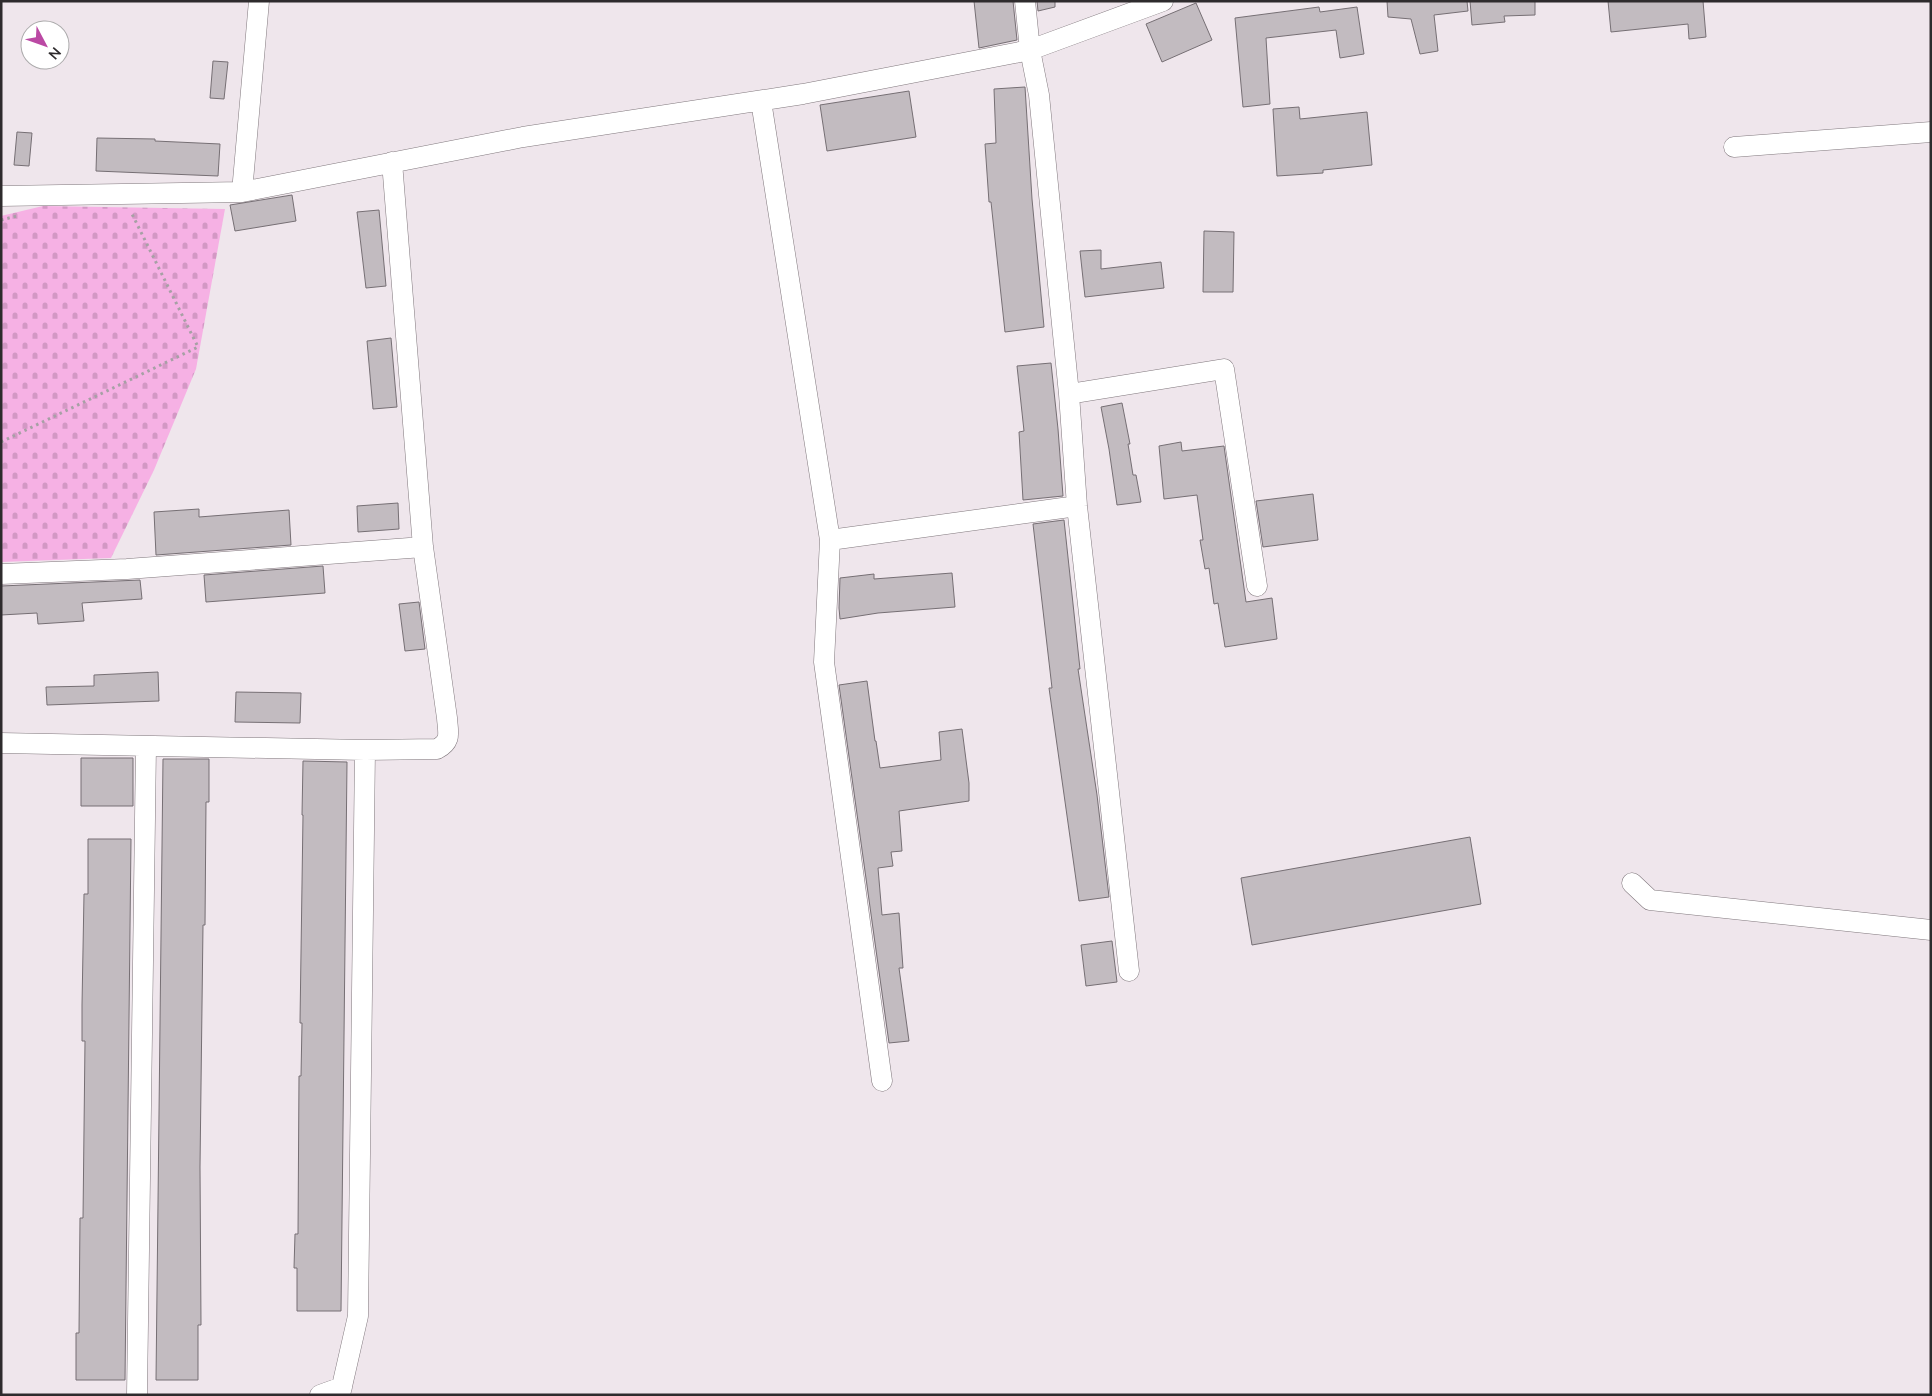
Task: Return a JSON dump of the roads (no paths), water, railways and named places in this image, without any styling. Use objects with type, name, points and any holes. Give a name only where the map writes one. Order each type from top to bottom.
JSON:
[{"type":"street","points":[[242,192],[259,1]]},
{"type":"street","points":[[1026,1],[1030,50],[1040,95],[1069,394],[1077,506],[1128,971]]},
{"type":"street","points":[[1,196],[242,192],[523,137],[803,94],[1030,50],[1163,1]]},
{"type":"street","points":[[761,101],[830,540],[824,662],[882,1081]]},
{"type":"street","points":[[1734,147],[1931,132]]},
{"type":"street","points":[[1,743],[365,750],[437,749],[445,745],[449,738],[448,718],[423,547],[392,162]]},
{"type":"street","points":[[1069,394],[1224,369],[1257,586]]},
{"type":"street","points":[[830,540],[1077,506]]},
{"type":"street","points":[[1,574],[127,569],[423,547]]},
{"type":"street","points":[[137,1395],[146,746]]},
{"type":"street","points":[[320,1395],[341,1391],[358,1316],[365,750]]},
{"type":"street","points":[[1632,883],[1650,900],[1931,930]]}]
